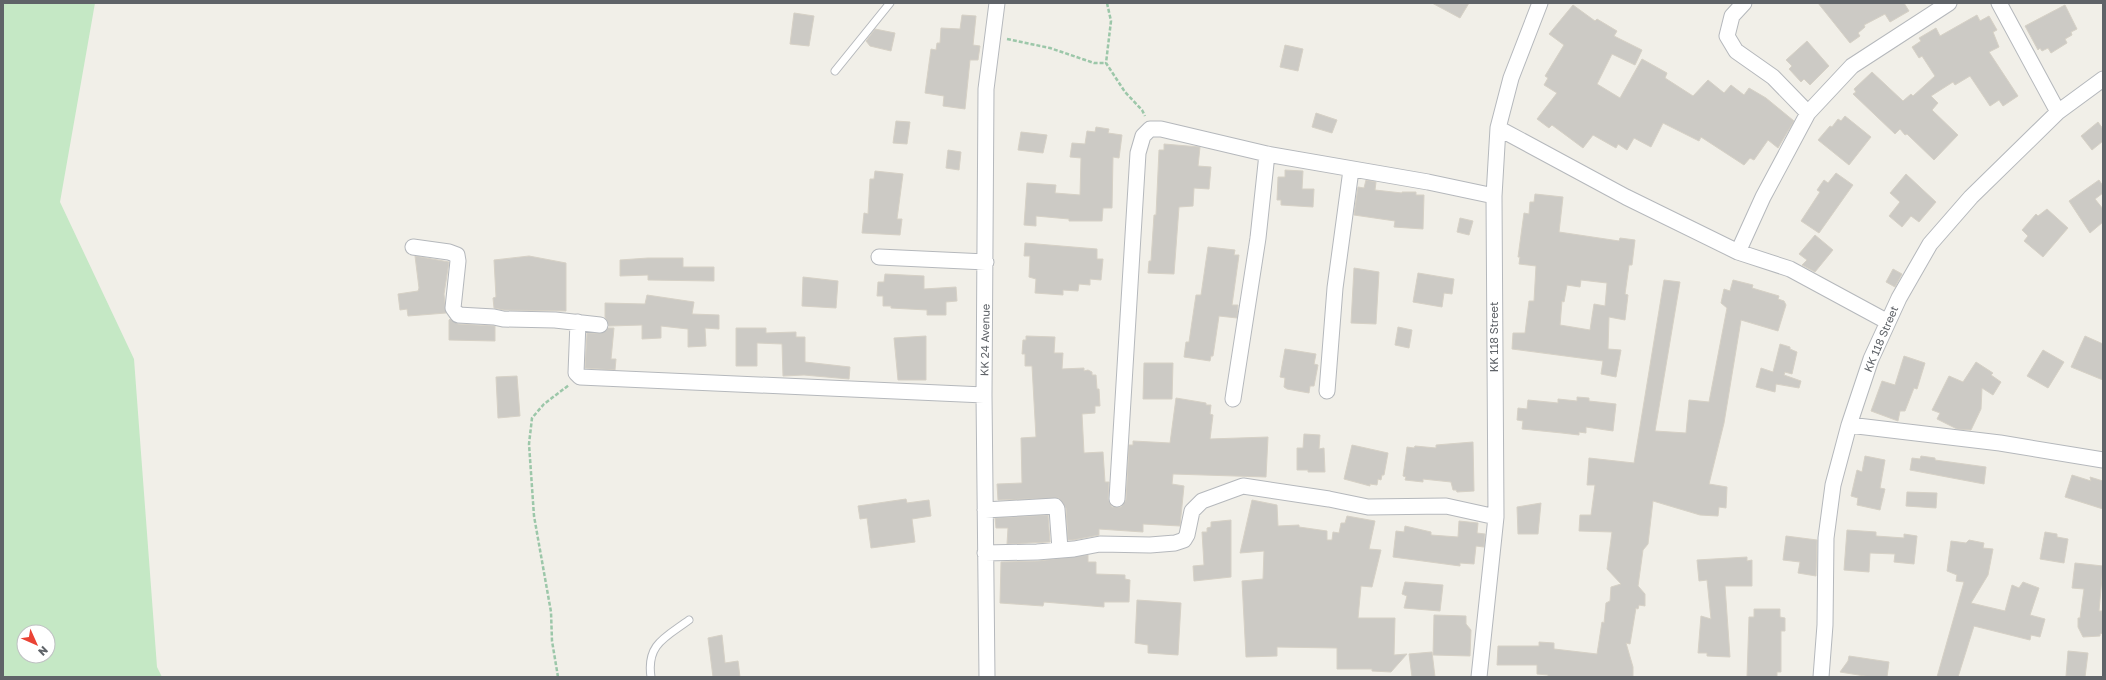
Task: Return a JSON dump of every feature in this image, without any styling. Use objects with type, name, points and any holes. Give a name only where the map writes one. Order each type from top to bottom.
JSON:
[{"type":"street","name":"KK 24 Avenue","points":[[987,677],[984,395],[986,89],[997,3]]},
{"type":"street","name":"KK 118 Street","points":[[1479,677],[1496,518],[1494,196],[1498,128],[1511,78],[1540,3]]},
{"type":"street","points":[[1744,3],[1732,16],[1727,36],[1736,51],[1773,77],[1808,113]]},
{"type":"street","points":[[1738,252],[1763,197],[1808,113],[1852,66],[1950,3]]},
{"type":"street","points":[[1999,3],[2058,112]]},
{"type":"street","name":"KK 118 Street","points":[[1821,677],[1825,625],[1826,538],[1833,485],[1849,425],[1872,359],[1899,298],[1930,244],[1971,196],[2058,112],[2103,79]]},
{"type":"street","points":[[1498,128],[1626,197],[1738,252],[1790,269],[1888,322]]},
{"type":"street","points":[[1117,499],[1138,153],[1143,136],[1150,129],[1161,129],[1267,154],[1351,170],[1428,182],[1494,196]]},
{"type":"street","points":[[1233,400],[1258,238],[1267,154]]},
{"type":"street","points":[[1327,391],[1335,288],[1351,170]]},
{"type":"street","points":[[413,247],[449,252],[456,255],[458,261],[453,308],[458,314],[494,316],[503,319],[555,320],[600,325]]},
{"type":"street","points":[[879,257],[986,262]]},
{"type":"street","points":[[578,322],[576,373],[580,377],[984,395]]},
{"type":"street","points":[[1849,425],[2000,443],[2103,460]]},
{"type":"street","points":[[985,553],[1060,549],[1100,544],[1150,545],[1184,540],[1188,535],[1188,525],[1192,511],[1202,501],[1242,486],[1329,499],[1368,507],[1446,506],[1496,518]]},
{"type":"street","points":[[985,510],[1055,506],[1057,509],[1060,549]]},
{"type":"lane","points":[[835,71],[890,3]]},
{"type":"lane","points":[[651,677],[649,666],[652,652],[658,642],[689,620]]},
{"type":"path","points":[[1107,3],[1111,21],[1106,63],[1124,92],[1142,110],[1150,129]]},
{"type":"path","points":[[993,38],[1050,48],[1080,59],[1106,63]]},
{"type":"path","points":[[558,677],[544,565],[534,516],[529,444],[532,418],[544,404],[580,377]]},
{"type":"green space","points":[[3,3],[95,3],[60,202],[134,359],[157,667],[162,677],[3,677]]},
{"type":"building","points":[[1432,3],[1469,3],[1460,18]]},
{"type":"building","points":[[1818,3],[1904,3],[1909,11],[1890,22],[1885,14],[1864,25],[1865,27],[1858,33],[1860,36],[1850,43]]},
{"type":"building","points":[[1573,5],[1595,21],[1597,19],[1617,31],[1614,36],[1642,50],[1635,65],[1612,54],[1597,84],[1620,98],[1642,59],[1667,73],[1665,78],[1693,96],[1708,80],[1724,93],[1731,85],[1744,95],[1749,88],[1766,98],[1794,121],[1778,148],[1768,140],[1754,160],[1750,158],[1744,165],[1701,137],[1699,141],[1663,123],[1651,147],[1634,138],[1627,150],[1618,144],[1616,148],[1593,135],[1583,148],[1552,125],[1549,128],[1537,119],[1557,93],[1544,85],[1548,78],[1545,76],[1564,45],[1549,34]]},
{"type":"building","points":[[2065,5],[2077,29],[2071,32],[2072,35],[2065,39],[2067,43],[2051,53],[2048,48],[2042,51],[2040,48],[2038,50],[2025,26]]},
{"type":"building","points":[[794,13],[814,16],[809,46],[790,44]]},
{"type":"building","points":[[962,15],[976,16],[973,45],[980,46],[978,60],[970,60],[965,109],[943,106],[944,96],[925,93],[931,49],[936,50],[937,43],[940,43],[941,28],[960,29]]},
{"type":"building","points":[[1977,15],[1980,21],[1989,16],[1997,30],[1993,32],[1999,47],[1989,52],[2018,96],[2003,106],[1999,100],[1990,106],[1970,76],[1955,85],[1953,82],[1931,96],[1938,103],[1932,110],[1958,135],[1934,160],[1900,129],[1895,134],[1853,94],[1856,92],[1854,89],[1872,72],[1903,101],[1911,94],[1913,96],[1935,76],[1922,56],[1919,58],[1912,47],[1921,41],[1919,38],[1936,28],[1940,36]]},
{"type":"building","points":[[875,29],[895,33],[891,51],[870,46],[866,41]]},
{"type":"building","points":[[1807,41],[1829,66],[1810,85],[1804,79],[1801,82],[1789,69],[1792,66],[1786,60]]},
{"type":"building","points":[[1285,45],[1303,49],[1298,71],[1280,67]]},
{"type":"building","points":[[1316,113],[1337,120],[1332,133],[1312,127]]},
{"type":"building","points":[[1845,116],[1871,137],[1849,165],[1818,140],[1830,126],[1832,127],[1838,119],[1841,121]]},
{"type":"building","points":[[896,121],[910,122],[907,144],[893,143]]},
{"type":"building","points":[[2098,122],[2103,129],[2103,141],[2092,150],[2081,136]]},
{"type":"building","points":[[1096,127],[1109,129],[1108,133],[1122,135],[1119,158],[1113,157],[1112,208],[1103,208],[1102,221],[1069,221],[1069,219],[1036,216],[1036,226],[1024,225],[1027,183],[1056,185],[1055,193],[1080,195],[1081,158],[1070,157],[1072,143],[1085,144],[1087,131],[1095,132]]},
{"type":"building","points":[[1021,132],[1047,135],[1043,153],[1018,150]]},
{"type":"building","points":[[1164,144],[1200,147],[1198,166],[1211,167],[1209,189],[1194,188],[1193,206],[1179,207],[1174,274],[1148,273],[1149,261],[1151,261],[1154,215],[1156,215],[1159,150],[1164,150]]},
{"type":"building","points":[[948,150],[961,152],[959,170],[946,168]]},
{"type":"building","points":[[1285,170],[1303,171],[1302,189],[1314,189],[1313,207],[1281,205],[1281,200],[1277,200],[1278,177],[1285,177]]},
{"type":"building","points":[[875,171],[903,174],[897,219],[902,219],[900,235],[862,233],[864,213],[868,214],[870,179],[874,179]]},
{"type":"building","points":[[1836,173],[1853,185],[1819,233],[1801,221],[1820,192],[1817,190],[1824,180],[1828,183]]},
{"type":"building","points":[[1906,174],[1936,202],[1919,222],[1911,216],[1902,227],[1889,216],[1900,202],[1890,193]]},
{"type":"building","points":[[1366,180],[1376,182],[1375,190],[1402,193],[1416,192],[1416,195],[1424,195],[1423,229],[1394,227],[1395,221],[1354,215],[1358,187],[1364,188]]},
{"type":"building","points":[[2099,180],[2103,186],[2103,193],[2095,199],[2103,209],[2103,222],[2090,233],[2069,201]]},
{"type":"building","points":[[1535,194],[1563,197],[1559,232],[1619,241],[1620,238],[1635,240],[1632,265],[1629,265],[1625,294],[1628,295],[1625,320],[1609,317],[1608,349],[1621,350],[1616,377],[1601,374],[1603,361],[1512,349],[1513,333],[1525,333],[1529,301],[1534,301],[1536,266],[1519,264],[1520,257],[1518,257],[1524,213],[1529,214],[1530,202],[1534,202]],"holes":[[[1581,280],[1607,283],[1605,306],[1594,304],[1590,330],[1560,325],[1562,301],[1564,302],[1567,285],[1580,287]]]},
{"type":"building","points":[[2047,209],[2068,228],[2043,257],[2024,241],[2028,236],[2022,230],[2036,214],[2038,216]]},
{"type":"building","points":[[1460,218],[1473,221],[1469,235],[1457,232]]},
{"type":"building","points":[[1815,235],[1833,250],[1815,272],[1802,265],[1807,260],[1799,254]]},
{"type":"building","points":[[1025,243],[1097,249],[1097,259],[1103,259],[1101,280],[1090,279],[1090,285],[1079,284],[1078,291],[1063,290],[1063,295],[1035,293],[1036,279],[1029,277],[1030,256],[1024,256]]},
{"type":"building","points":[[1208,247],[1235,250],[1234,255],[1239,255],[1232,305],[1238,305],[1237,318],[1219,316],[1213,356],[1211,356],[1210,361],[1184,357],[1186,342],[1189,342],[1196,295],[1201,295]]},
{"type":"building","points":[[415,256],[449,262],[444,294],[446,313],[408,316],[407,309],[400,310],[398,294],[418,291],[419,288]]},
{"type":"building","points":[[529,256],[566,263],[566,311],[504,310],[494,308],[493,298],[496,297],[494,260]]},
{"type":"building","points":[[683,258],[683,267],[714,267],[714,281],[648,280],[648,275],[620,276],[620,260]]},
{"type":"building","points":[[1354,268],[1379,272],[1376,324],[1351,323]]},
{"type":"building","points":[[1893,269],[1902,274],[1895,287],[1886,282]]},
{"type":"building","points":[[1418,273],[1454,279],[1452,294],[1444,293],[1442,307],[1413,302]]},
{"type":"building","points":[[885,274],[924,276],[924,289],[956,287],[957,301],[946,302],[946,315],[927,315],[927,310],[891,308],[891,306],[883,306],[883,296],[877,296],[878,282],[884,282]]},
{"type":"building","points":[[803,277],[838,281],[836,308],[802,306]]},
{"type":"building","points":[[1664,280],[1680,282],[1655,431],[1686,433],[1689,400],[1709,402],[1727,308],[1721,303],[1724,289],[1730,291],[1733,280],[1753,285],[1752,288],[1779,296],[1778,299],[1784,301],[1786,305],[1778,331],[1741,320],[1724,423],[1709,484],[1727,487],[1726,508],[1719,507],[1718,516],[1700,515],[1653,501],[1648,544],[1643,550],[1638,586],[1645,594],[1645,606],[1639,605],[1638,609],[1636,608],[1630,644],[1626,643],[1633,667],[1633,677],[1548,677],[1548,675],[1537,674],[1537,665],[1497,665],[1498,646],[1539,646],[1539,642],[1554,643],[1554,649],[1597,654],[1602,622],[1604,623],[1606,603],[1610,601],[1611,587],[1621,584],[1607,569],[1612,532],[1579,531],[1580,515],[1591,515],[1595,485],[1587,485],[1589,458],[1634,463]]},
{"type":"building","points":[[647,295],[694,302],[692,314],[719,315],[719,329],[705,328],[706,346],[688,347],[688,329],[661,326],[661,338],[642,339],[642,325],[609,326],[605,317],[605,303],[645,304]]},
{"type":"building","points":[[450,319],[458,324],[495,326],[495,341],[449,340]]},
{"type":"building","points":[[1398,327],[1412,330],[1409,348],[1395,345]]},
{"type":"building","points":[[608,328],[614,328],[611,359],[616,359],[615,370],[585,368],[587,333],[603,333]]},
{"type":"building","points":[[736,328],[766,328],[766,333],[796,332],[796,337],[805,337],[805,362],[850,367],[849,379],[804,375],[783,376],[782,344],[757,343],[757,366],[736,366]]},
{"type":"building","points":[[926,336],[926,380],[898,380],[894,338]]},
{"type":"building","points":[[1026,336],[1055,337],[1054,353],[1063,353],[1062,369],[1084,368],[1084,371],[1088,370],[1092,372],[1092,375],[1096,375],[1100,406],[1095,406],[1095,413],[1082,414],[1084,453],[1103,452],[1105,482],[1109,482],[1108,499],[1112,507],[1121,507],[1126,500],[1129,445],[1133,445],[1133,441],[1170,443],[1176,398],[1211,405],[1210,414],[1213,415],[1210,439],[1268,437],[1266,477],[1173,474],[1172,484],[1184,486],[1180,526],[1143,524],[1143,532],[1099,529],[1099,535],[1073,540],[1068,540],[1066,508],[1059,498],[998,500],[997,484],[1022,483],[1021,438],[1036,437],[1032,366],[1025,366],[1025,354],[1022,354],[1023,340],[1026,340]]},
{"type":"building","points":[[2085,336],[2103,344],[2103,380],[2071,367]]},
{"type":"building","points":[[1780,344],[1790,347],[1790,349],[1797,352],[1792,374],[1785,372],[1784,375],[1801,381],[1799,388],[1776,384],[1775,392],[1756,387],[1761,368],[1773,372]]},
{"type":"building","points":[[1285,349],[1316,354],[1314,364],[1318,365],[1314,386],[1310,386],[1309,393],[1287,389],[1284,387],[1285,378],[1280,377]]},
{"type":"building","points":[[2043,350],[2064,362],[2048,388],[2027,376]]},
{"type":"building","points":[[1904,356],[1925,363],[1917,389],[1914,388],[1905,411],[1900,411],[1898,421],[1871,411],[1882,381],[1895,385]]},
{"type":"building","points":[[1976,362],[1993,373],[1991,375],[2001,382],[1993,395],[1982,388],[1981,409],[1971,430],[1957,429],[1937,419],[1940,413],[1932,410],[1949,376],[1963,382]]},
{"type":"building","points":[[1144,363],[1173,363],[1172,399],[1143,399]]},
{"type":"building","points":[[517,376],[520,416],[498,418],[496,377]]},
{"type":"building","points":[[1577,397],[1589,398],[1589,401],[1616,404],[1613,431],[1586,427],[1586,433],[1579,432],[1579,435],[1522,429],[1523,421],[1517,420],[1518,408],[1527,409],[1528,400],[1558,403],[1558,399],[1577,401]]},
{"type":"building","points":[[1304,434],[1320,435],[1319,449],[1324,448],[1325,472],[1308,472],[1308,470],[1297,470],[1297,448],[1303,448]]},
{"type":"building","points":[[1473,442],[1474,491],[1457,492],[1456,490],[1453,490],[1451,482],[1423,479],[1423,482],[1405,480],[1406,477],[1403,476],[1407,447],[1414,448],[1415,446],[1436,448],[1436,445]]},
{"type":"building","points":[[1352,445],[1388,453],[1384,475],[1382,475],[1381,480],[1378,479],[1377,485],[1370,484],[1370,486],[1344,479]]},
{"type":"building","points":[[1865,456],[1885,460],[1880,488],[1885,489],[1880,510],[1857,505],[1858,498],[1851,496],[1857,470],[1862,472]]},
{"type":"building","points":[[1921,456],[1935,458],[1935,460],[1986,467],[1984,484],[1910,470],[1912,458],[1920,459]]},
{"type":"building","points":[[2072,475],[2091,481],[2090,477],[2103,481],[2103,509],[2065,497]]},
{"type":"building","points":[[1907,492],[1937,493],[1936,508],[1906,506]]},
{"type":"building","points":[[906,499],[907,503],[929,500],[931,516],[912,519],[915,542],[871,548],[867,518],[860,519],[858,506]]},
{"type":"building","points":[[1252,500],[1277,505],[1278,526],[1299,525],[1299,527],[1327,531],[1327,540],[1332,540],[1333,532],[1339,533],[1341,523],[1345,523],[1347,516],[1375,521],[1369,549],[1381,550],[1372,587],[1361,586],[1358,618],[1395,618],[1394,655],[1407,654],[1391,672],[1372,671],[1372,669],[1337,669],[1337,648],[1277,647],[1277,656],[1246,657],[1242,581],[1263,579],[1264,551],[1240,553]]},
{"type":"building","points":[[1541,503],[1538,534],[1518,534],[1517,507]]},
{"type":"building","points":[[1048,515],[1050,542],[1007,544],[1008,528],[996,528],[995,518]]},
{"type":"building","points":[[1231,520],[1231,577],[1194,581],[1193,566],[1204,565],[1202,532],[1207,532],[1207,528],[1211,527],[1211,522]]},
{"type":"building","points":[[1459,521],[1478,523],[1477,533],[1485,534],[1484,547],[1476,546],[1474,564],[1460,563],[1460,566],[1393,557],[1396,531],[1404,532],[1405,526],[1431,532],[1431,535],[1458,537]]},
{"type":"building","points":[[1847,530],[1876,532],[1876,536],[1904,538],[1904,534],[1917,536],[1914,564],[1894,562],[1895,554],[1870,553],[1869,572],[1844,570]]},
{"type":"building","points":[[2045,532],[2057,534],[2057,537],[2068,539],[2064,563],[2040,559]]},
{"type":"building","points":[[1786,536],[1817,540],[1816,576],[1798,573],[1800,562],[1783,560]]},
{"type":"building","points":[[1969,540],[1984,543],[1983,548],[1993,549],[1988,575],[1971,603],[2005,611],[2012,585],[2019,588],[2023,582],[2039,588],[2030,615],[2045,619],[2040,637],[2031,635],[2030,640],[1974,626],[1958,677],[1937,677],[1964,582],[1956,581],[1957,575],[1947,571],[1951,541],[1966,543]]},
{"type":"building","points":[[1088,555],[1088,562],[1096,562],[1096,574],[1125,575],[1125,579],[1130,580],[1129,602],[1104,602],[1104,607],[1044,602],[1043,606],[1000,603],[1001,562],[1038,561]]},
{"type":"building","points":[[1747,557],[1747,561],[1752,560],[1752,586],[1725,586],[1730,657],[1707,656],[1707,653],[1698,653],[1701,616],[1711,619],[1707,580],[1699,581],[1697,560]]},
{"type":"building","points":[[2075,563],[2103,566],[2099,611],[2102,611],[2103,633],[2100,634],[2100,636],[2083,637],[2078,627],[2078,618],[2080,618],[2084,589],[2072,588]]},
{"type":"building","points":[[1405,582],[1443,585],[1440,611],[1404,608],[1407,596],[1402,594]]},
{"type":"building","points":[[1137,600],[1181,603],[1178,655],[1148,653],[1148,645],[1135,643]]},
{"type":"building","points":[[1754,609],[1780,609],[1780,617],[1785,618],[1785,631],[1781,631],[1781,672],[1777,672],[1777,677],[1747,677],[1749,617],[1754,617]]},
{"type":"building","points":[[1434,615],[1466,616],[1466,624],[1471,630],[1470,656],[1433,655]]},
{"type":"building","points":[[722,635],[725,663],[738,661],[740,677],[713,677],[708,638]]},
{"type":"building","points":[[2068,651],[2088,653],[2085,677],[2066,676]]},
{"type":"building","points":[[1432,652],[1435,677],[1412,677],[1409,654]]},
{"type":"building","points":[[1849,656],[1889,662],[1887,677],[1871,677],[1840,672],[1848,661]]}]
